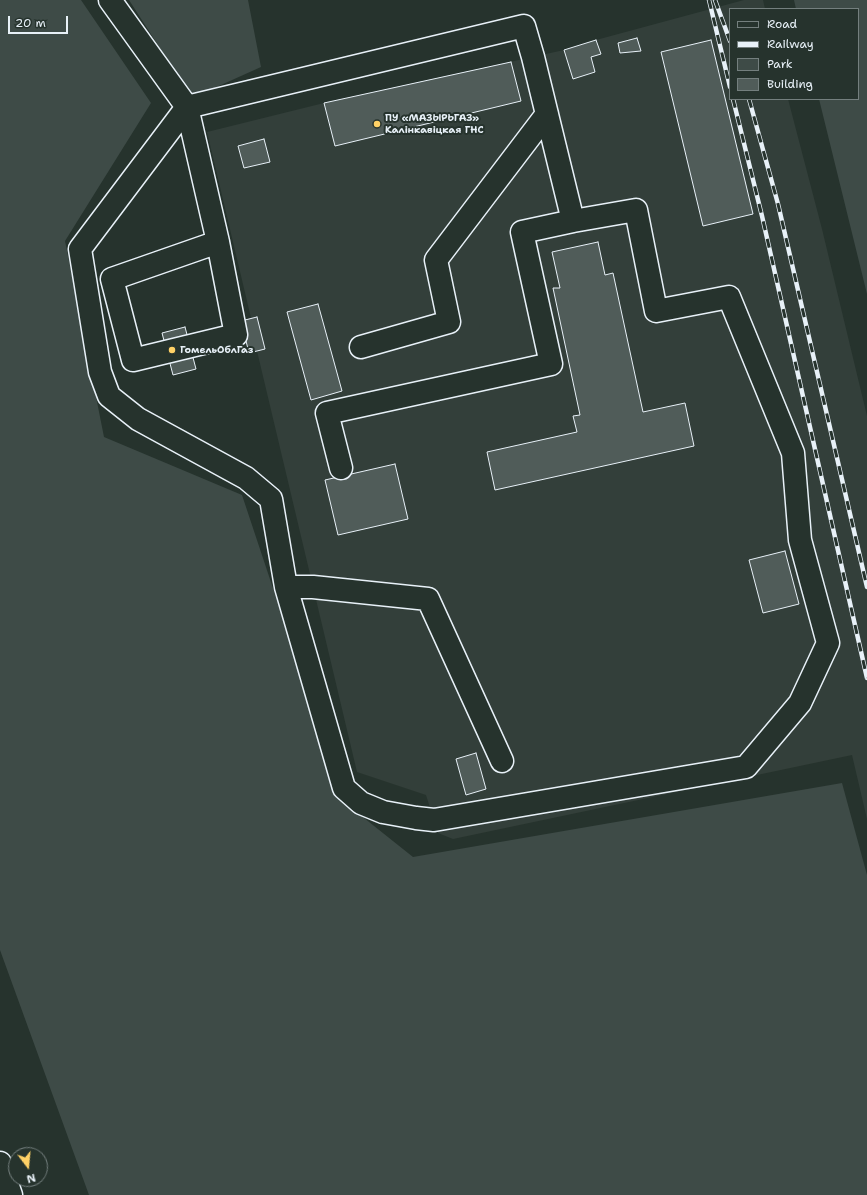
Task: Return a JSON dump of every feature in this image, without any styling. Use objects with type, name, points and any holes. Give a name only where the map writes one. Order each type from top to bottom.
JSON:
[{"type":"main road","points":[[110,0],[187,107],[218,242],[236,335],[133,360],[112,279],[218,242]]},
{"type":"main road","points":[[341,468],[328,412],[551,364],[522,232],[636,210],[656,311],[730,296],[793,453],[800,540],[828,643],[800,703],[746,767],[434,820],[383,812],[361,803],[344,788],[286,587],[271,499],[246,478],[138,419],[109,396],[100,372],[80,249],[187,107],[524,26],[573,221]]},
{"type":"main road","points":[[361,347],[449,322],[436,260],[547,114]]},
{"type":"main road","points":[[286,587],[313,587],[428,599],[502,761]]},
{"type":"main road","points":[[0,1163],[11,1195]]},
{"type":"shaded area","points":[[744,0],[763,0],[765,8],[729,8],[729,100],[788,100],[822,229],[867,416],[867,819],[852,755],[453,839],[438,833],[426,795],[357,772],[257,351],[249,353],[241,321],[251,318],[207,132],[324,103],[564,50]]},
{"type":"green space","points":[[0,0],[81,0],[151,103],[65,241],[104,437],[242,495],[344,802],[413,857],[842,783],[867,875],[867,1195],[89,1195],[0,950]]},
{"type":"green space","points":[[129,0],[248,0],[261,67],[192,98]]},
{"type":"green space","points":[[794,0],[867,0],[867,294],[819,100],[859,100],[859,8],[796,8]]},
{"type":"building","points":[[637,38],[641,51],[620,53],[618,43]]},
{"type":"building","points":[[596,40],[601,54],[591,57],[595,72],[573,79],[564,50]]},
{"type":"building","points":[[711,40],[753,214],[703,226],[661,52]]},
{"type":"building","name":"ПУ «МАЗЫРЬГАЗ» Калінкавіцкая ГНС","points":[[511,62],[521,101],[335,146],[324,103]]},
{"type":"building","points":[[264,139],[270,162],[244,168],[238,146]]},
{"type":"building","points":[[598,242],[605,275],[613,273],[643,412],[685,403],[694,446],[495,490],[487,452],[577,432],[573,416],[580,415],[553,288],[560,288],[552,252]]},
{"type":"building","points":[[318,304],[342,391],[311,400],[287,312]]},
{"type":"building","points":[[257,317],[265,349],[249,353],[241,321]]},
{"type":"building","points":[[185,327],[196,369],[173,375],[162,333]]},
{"type":"building","points":[[395,464],[408,519],[338,535],[325,480]]},
{"type":"building","points":[[785,551],[799,604],[763,613],[749,560]]},
{"type":"building","points":[[476,753],[486,789],[466,795],[456,759]]},
{"type":"railway","points":[[709,0],[729,83]]},
{"type":"railway","points":[[715,0],[729,38]]},
{"type":"railway","points":[[733,100],[762,216],[867,678]]},
{"type":"railway","points":[[749,100],[778,204],[867,587]]},
{"type":"place","name":"ПУ «МАЗЫРЬГАЗ» Калінкавіцкая ГНС","points":[[377,124]]},
{"type":"place","name":"ГомельОблГаз","points":[[172,350]]}]
